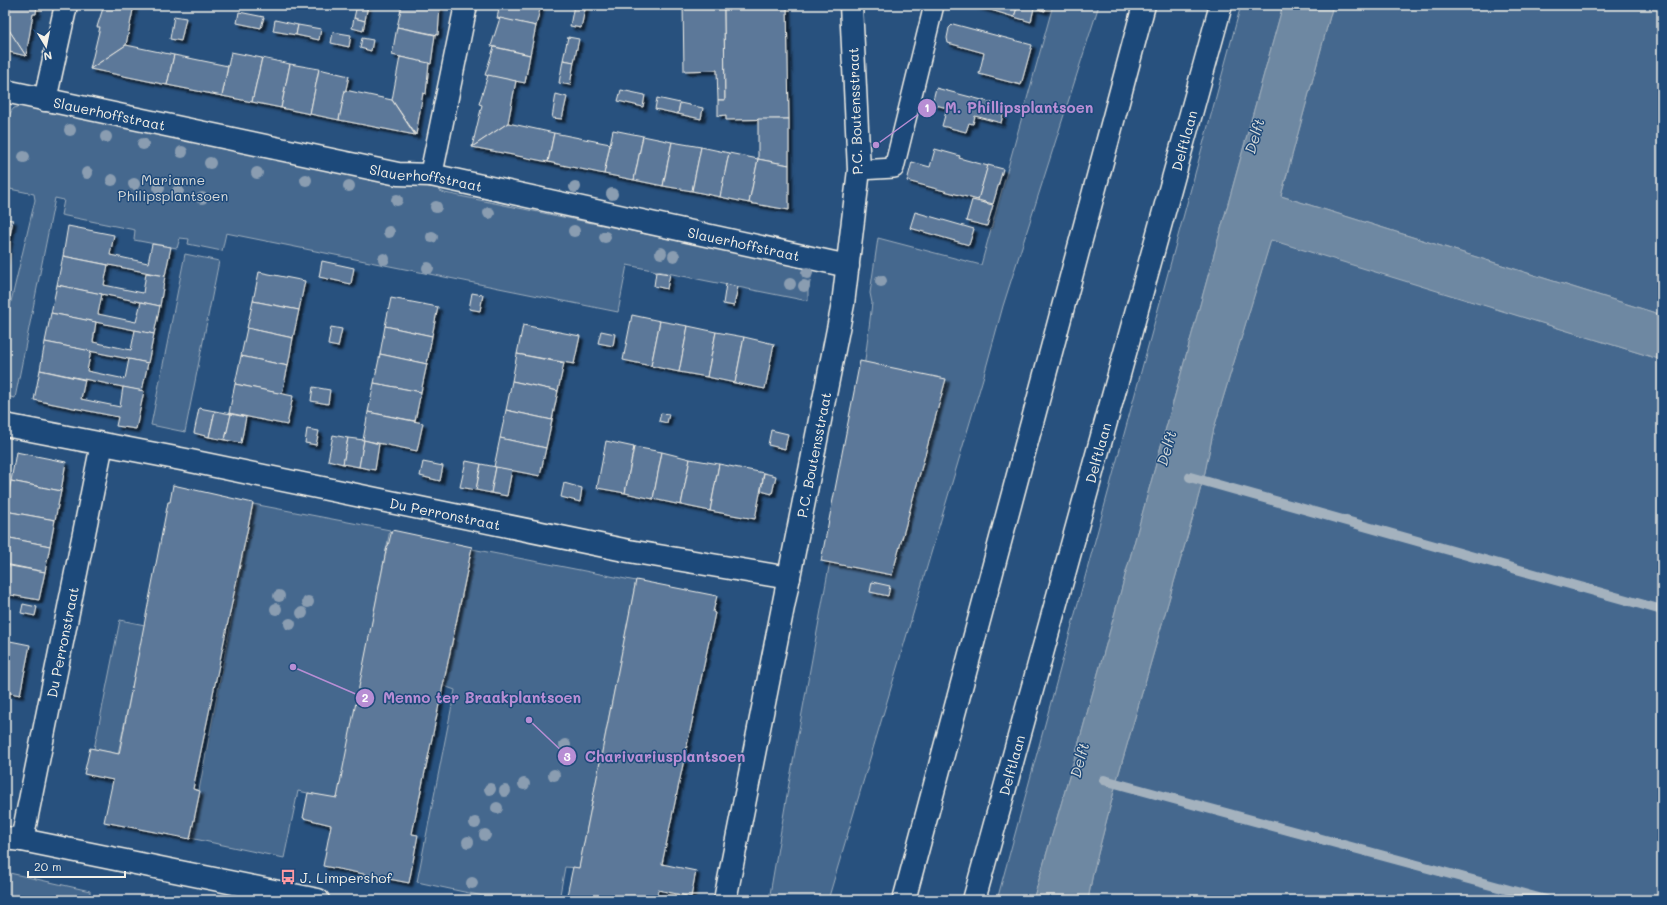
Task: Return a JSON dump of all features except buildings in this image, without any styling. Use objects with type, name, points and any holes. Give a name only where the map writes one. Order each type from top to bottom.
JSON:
[{"type":"street","points":[[45,100],[66,5]]},
{"type":"street","points":[[431,175],[466,5]]},
{"type":"street","name":"P.C. Boutensstraat","points":[[725,900],[843,304],[859,170],[851,5]]},
{"type":"street","points":[[904,900],[1144,5]]},
{"type":"street","name":"Delftlaan","points":[[974,900],[1221,5]]},
{"type":"street","name":"Slauerhoffstraat","points":[[5,91],[398,174],[431,175],[848,266]]},
{"type":"street","name":"Du Perronstraat","points":[[5,425],[629,551],[789,578]]},
{"type":"street","name":"Du Perronstraat","points":[[14,839],[102,444]]},
{"type":"street","points":[[14,839],[318,900]]},
{"type":"lane","points":[[859,170],[894,168],[934,5]]},
{"type":"green space","points":[[1053,5],[1099,5],[1003,306],[984,375],[828,900],[769,900],[861,393],[872,303],[870,293],[878,238],[981,265]]},
{"type":"green space","points":[[1241,5],[1283,5],[1076,753],[1033,900],[997,900]]},
{"type":"green space","points":[[1333,5],[1662,5],[1662,315],[1281,196]]},
{"type":"green space","name":"Marianne Philipsplantsoen","points":[[22,106],[409,184],[436,186],[440,191],[445,193],[813,268],[808,291],[808,301],[627,265],[618,312],[226,233],[222,251],[188,244],[189,239],[180,238],[177,248],[134,240],[135,230],[61,215],[64,200],[55,198],[15,398],[5,396],[5,327],[35,200],[34,194],[5,188],[4,146],[7,124],[14,108]]},
{"type":"green space","points":[[1271,239],[1662,360],[1662,900],[1088,900],[1093,873],[1118,776],[1192,520],[1205,472],[1214,428]]},
{"type":"green space","points":[[185,254],[219,261],[185,432],[151,425]]},
{"type":"green space","points":[[253,504],[390,530],[338,799],[298,791],[284,858],[190,838]]},
{"type":"green space","points":[[472,549],[636,581],[579,868],[565,867],[559,900],[502,900],[417,882],[455,690],[444,686]]},
{"type":"green space","points":[[120,620],[145,625],[118,754],[94,749]]},
{"type":"green space","points":[[5,872],[90,891],[90,900],[5,900]]},
{"type":"water","name":"Delft","points":[[1283,5],[1333,5],[1281,196],[1662,315],[1662,360],[1271,240],[1214,428],[1205,472],[1192,520],[1118,776],[1093,873],[1088,900],[1033,900],[1076,753]]},
{"type":"waterway","points":[[1190,477],[1662,610]]},
{"type":"waterway","points":[[1104,780],[1546,900]]},
{"type":"place","name":"M. Phillipsplantsoen","points":[[876,145]]},
{"type":"place","name":"Menno ter Braakplantsoen","points":[[293,667]]},
{"type":"place","name":"Charivariusplantsoen","points":[[529,720]]},
{"type":"place","name":"J. Limpershof","points":[[288,877]]}]
